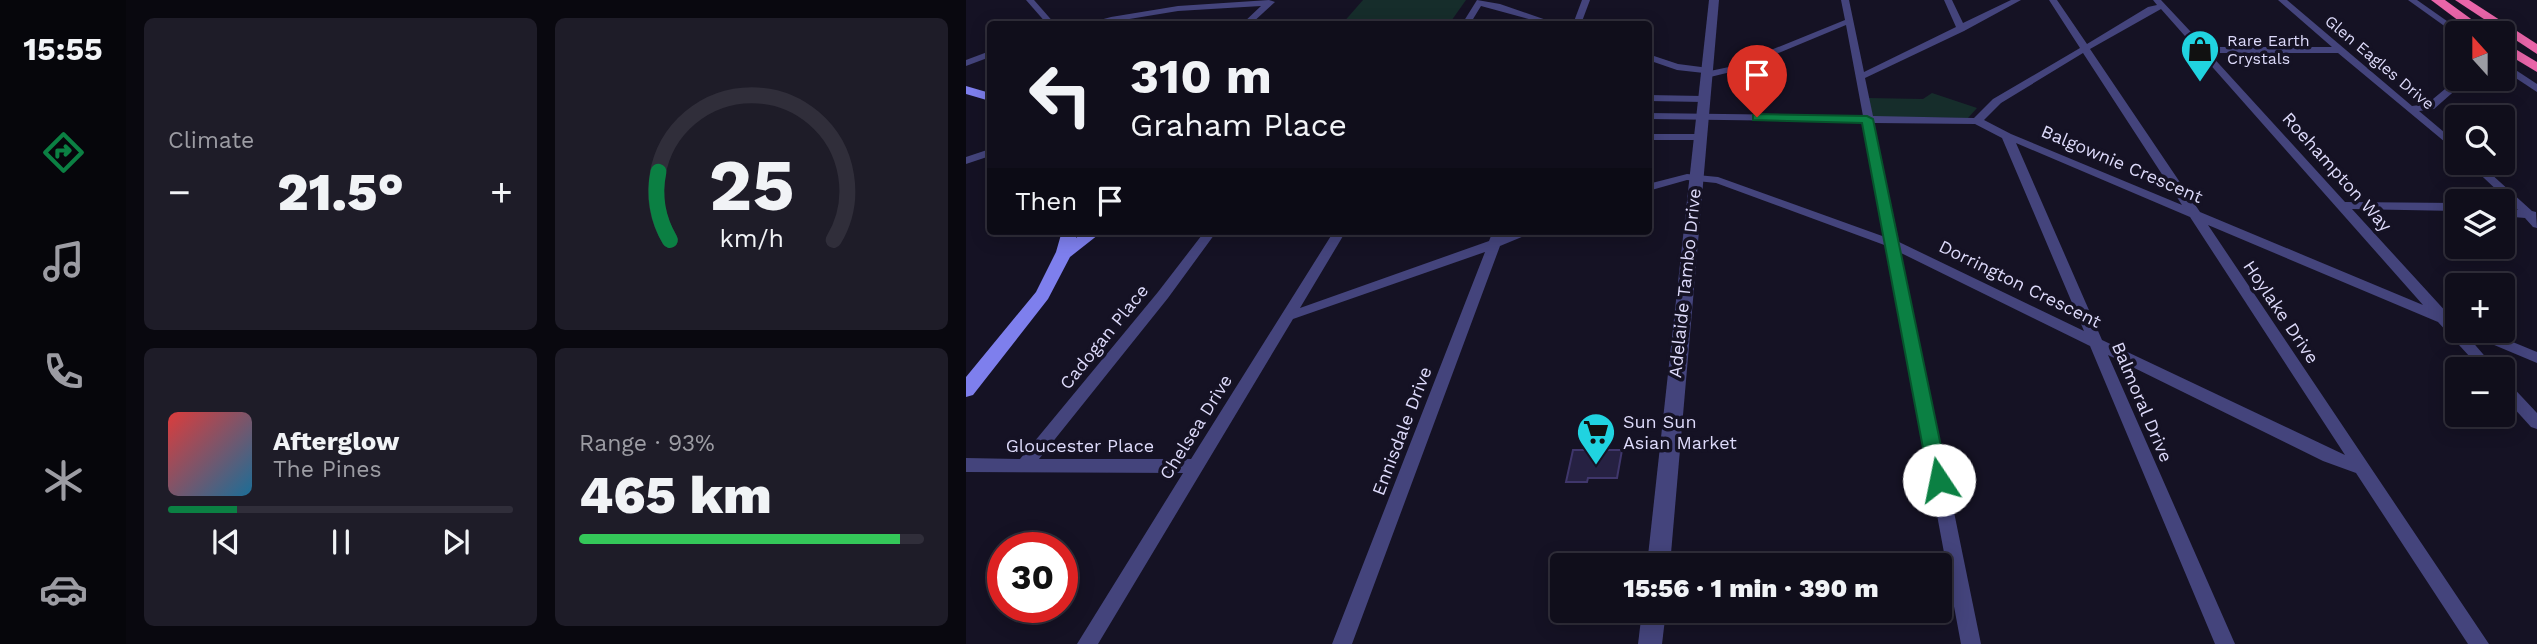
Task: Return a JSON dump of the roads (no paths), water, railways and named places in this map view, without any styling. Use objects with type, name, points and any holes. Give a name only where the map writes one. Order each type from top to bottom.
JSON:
[{"type":"highway","points":[[2437,0],[2468,21]]},
{"type":"highway","points":[[2461,0],[2537,50]]},
{"type":"highway","points":[[2515,54],[2537,68]]},
{"type":"main road","points":[[966,90],[987,96]]},
{"type":"main road","points":[[969,384],[1035,304],[1073,235]]},
{"type":"main road","points":[[1062,256],[1090,235]]},
{"type":"street","points":[[1030,0],[1048,21]]},
{"type":"street","points":[[1158,12],[1173,0]]},
{"type":"street","points":[[1578,21],[1586,0]]},
{"type":"street","name":"Adelaide Tambo Drive","points":[[1659,553],[1714,0]]},
{"type":"street","points":[[1845,0],[1971,644]]},
{"type":"street","points":[[1948,0],[1961,29]]},
{"type":"street","points":[[1860,77],[2017,0]]},
{"type":"street","name":"Hoylake Drive","points":[[2053,0],[2479,644]]},
{"type":"street","name":"Glen Eagles Drive","points":[[2282,0],[2445,138]]},
{"type":"street","points":[[2412,0],[2445,23]]},
{"type":"street","points":[[1106,21],[1158,12],[1270,2]]},
{"type":"street","points":[[1249,21],[1270,2]]},
{"type":"street","points":[[1468,21],[1480,2],[1544,21]]},
{"type":"street","points":[[1652,99],[1702,108],[1867,119],[1977,121],[1997,101],[2159,3]]},
{"type":"street","name":"Roehampton Way","points":[[2159,3],[2478,357]]},
{"type":"street","points":[[1652,58],[1706,73],[1732,69],[1849,20]]},
{"type":"street","points":[[2202,50],[2340,50]]},
{"type":"street","points":[[966,63],[987,55]]},
{"type":"street","points":[[2515,73],[2537,89]]},
{"type":"street","points":[[2412,109],[2430,107],[2449,91]]},
{"type":"street","points":[[1652,115],[1702,108]]},
{"type":"street","name":"Balgownie Crescent","points":[[1977,121],[2007,136],[2445,319]]},
{"type":"street","name":"Balmoral Drive","points":[[2007,136],[2225,644]]},
{"type":"street","points":[[1652,137],[1701,137]]},
{"type":"street","points":[[966,161],[987,153]]},
{"type":"street","points":[[2487,175],[2535,218]]},
{"type":"street","name":"Dorrington Crescent","points":[[1652,187],[1679,178],[1718,180],[1891,243],[2329,456],[2362,468]]},
{"type":"street","points":[[2341,205],[2445,207]]},
{"type":"street","points":[[2515,214],[2535,218]]},
{"type":"street","name":"Cadogan Place","points":[[1024,465],[1163,295],[1208,235]]},
{"type":"street","name":"Chelsea Drive","points":[[1087,644],[1338,235]]},
{"type":"street","points":[[1288,316],[1321,306],[1496,238]]},
{"type":"street","name":"Ennisdale Drive","points":[[1342,644],[1496,238]]},
{"type":"street","points":[[2501,343],[2537,358]]},
{"type":"street","points":[[2515,399],[2537,423]]},
{"type":"street","name":"Gloucester Place","points":[[966,465],[1194,466]]},
{"type":"street","points":[[1650,644],[1653,623]]},
{"type":"place","name":"Rare Earth Crystals","points":[[2200,83]]},
{"type":"place","name":"Sun Sun Asian Market","points":[[1596,466]]}]
